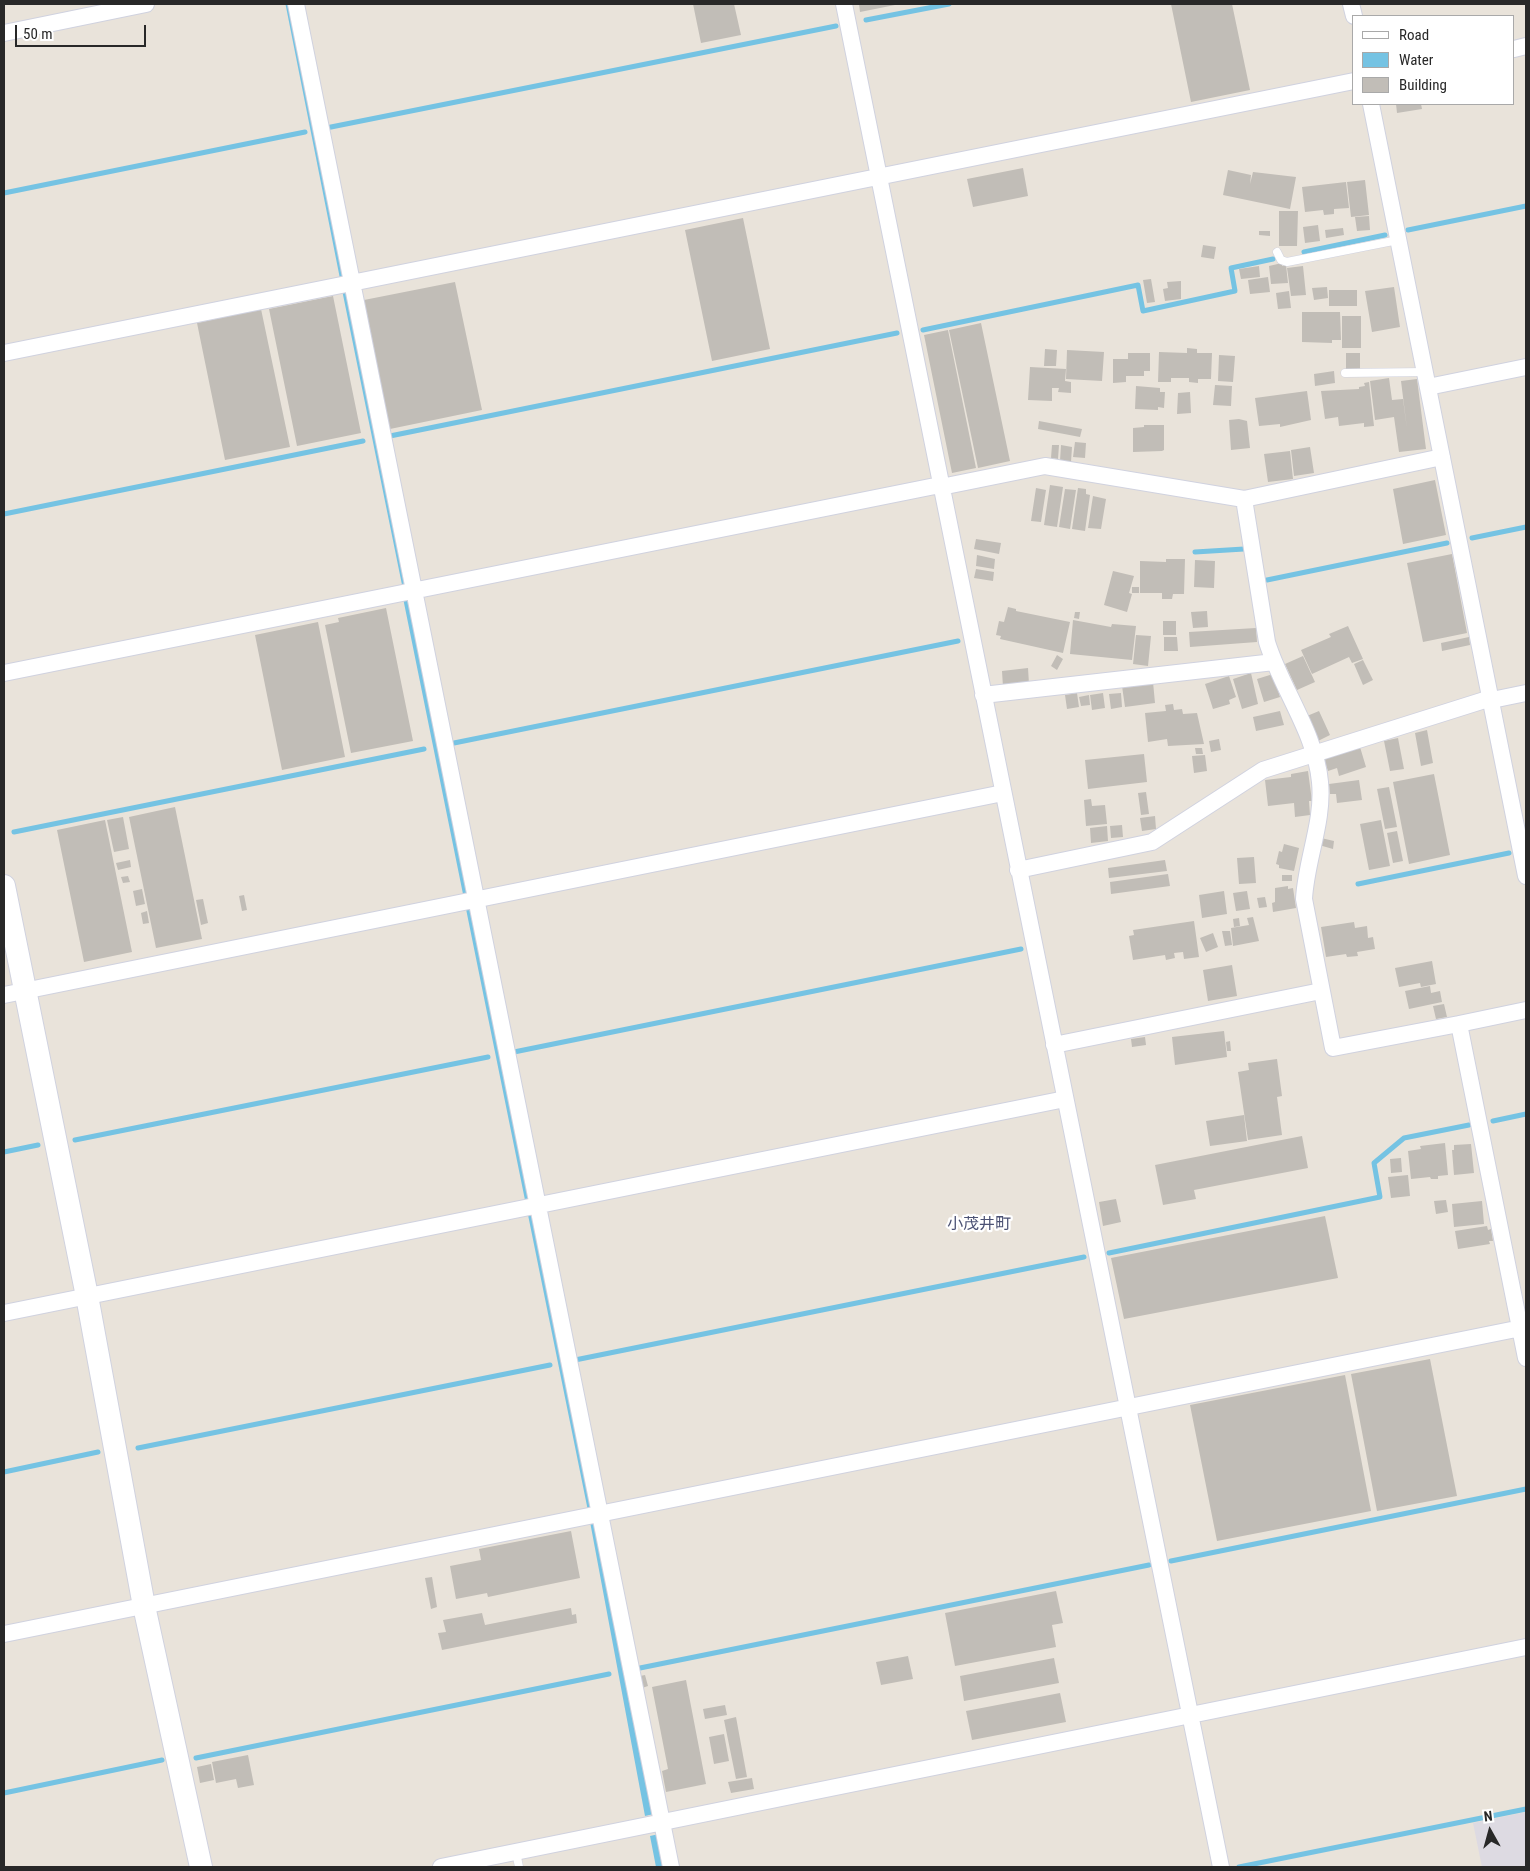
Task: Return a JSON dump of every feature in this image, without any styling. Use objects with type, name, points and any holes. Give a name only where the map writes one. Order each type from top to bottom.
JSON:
[{"type":"street","points":[[4,32],[146,4]]},
{"type":"street","points":[[296,4],[414,590],[470,900],[594,1516],[671,1867]]},
{"type":"street","points":[[844,4],[982,695],[1221,1867]]},
{"type":"street","points":[[4,353],[1352,81]]},
{"type":"street","points":[[1371,105],[1526,876]]},
{"type":"street","points":[[1426,379],[1526,367]]},
{"type":"street","points":[[4,673],[1045,466],[1244,499],[1442,457]]},
{"type":"street","points":[[1244,499],[1258,590],[1274,662],[1315,754],[1320,781],[1320,801],[1305,881],[1304,899],[1333,1048],[1526,1010]]},
{"type":"street","points":[[982,695],[1274,662]]},
{"type":"street","points":[[1018,870],[1152,842],[1263,770],[1491,699],[1526,693]]},
{"type":"street","points":[[14,992],[1002,792]]},
{"type":"street","points":[[4,886],[14,992],[87,1296],[144,1606],[201,1867]]},
{"type":"street","points":[[1054,1044],[1321,991]]},
{"type":"street","points":[[1459,1024],[1523,1327],[1526,1358]]},
{"type":"street","points":[[4,1312],[1065,1100]]},
{"type":"street","points":[[4,1634],[1523,1327]]},
{"type":"street","points":[[441,1867],[518,1860],[662,1823],[1526,1647]]},
{"type":"lane","points":[[1277,252],[1281,260],[1288,262],[1398,240]]},
{"type":"lane","points":[[1345,373],[1426,379]]},
{"type":"shaded area","points":[[1526,1812],[1526,1867],[1482,1867],[1473,1823]]},
{"type":"water","points":[[408,597],[654,1814],[645,1816],[588,1511],[403,598]]},
{"type":"water","points":[[659,1834],[665,1867],[656,1867],[650,1836]]},
{"type":"building","points":[[693,4],[734,4],[741,35],[701,43]]},
{"type":"building","points":[[859,4],[895,4],[895,5],[860,12]]},
{"type":"building","points":[[1171,4],[1232,4],[1250,90],[1191,102]]},
{"type":"building","points":[[1396,105],[1421,105],[1422,109],[1397,113]]},
{"type":"building","points":[[1023,168],[1028,196],[973,207],[967,179]]},
{"type":"building","points":[[1228,170],[1251,175],[1250,184],[1253,172],[1296,177],[1290,209],[1223,195]]},
{"type":"building","points":[[1365,180],[1369,215],[1351,217],[1347,182]]},
{"type":"building","points":[[1346,182],[1349,208],[1334,209],[1334,214],[1324,215],[1323,210],[1305,212],[1302,187]]},
{"type":"building","points":[[1279,211],[1298,211],[1297,246],[1279,246]]},
{"type":"building","points":[[1369,216],[1370,230],[1357,231],[1355,217]]},
{"type":"building","points":[[743,218],[770,349],[712,361],[685,230]]},
{"type":"building","points":[[1318,225],[1320,241],[1305,243],[1303,227]]},
{"type":"building","points":[[1343,228],[1344,235],[1326,238],[1325,230]]},
{"type":"building","points":[[1259,231],[1270,231],[1270,236],[1259,235]]},
{"type":"building","points":[[1203,245],[1216,247],[1214,259],[1201,257]]},
{"type":"building","points":[[1282,263],[1282,266],[1286,265],[1288,283],[1271,284],[1269,266]]},
{"type":"building","points":[[1259,266],[1260,277],[1241,279],[1239,269]]},
{"type":"building","points":[[1303,266],[1306,295],[1291,296],[1287,268]]},
{"type":"building","points":[[1268,277],[1270,292],[1250,294],[1248,280]]},
{"type":"building","points":[[1151,279],[1155,302],[1147,303],[1143,280]]},
{"type":"building","points":[[1181,281],[1181,299],[1165,301],[1163,289],[1168,288],[1167,282]]},
{"type":"building","points":[[455,282],[482,410],[390,429],[364,300]]},
{"type":"building","points":[[1327,287],[1328,298],[1314,300],[1312,288]]},
{"type":"building","points":[[1394,287],[1400,327],[1372,332],[1365,291]]},
{"type":"building","points":[[1329,290],[1357,290],[1357,306],[1329,306]]},
{"type":"building","points":[[1289,291],[1291,308],[1278,309],[1276,293]]},
{"type":"building","points":[[333,296],[361,433],[297,446],[269,309]]},
{"type":"building","points":[[261,309],[290,447],[225,460],[197,323]]},
{"type":"building","points":[[1302,312],[1340,312],[1341,340],[1332,340],[1332,343],[1302,342]]},
{"type":"building","points":[[1342,316],[1361,316],[1361,348],[1342,348]]},
{"type":"building","points":[[981,323],[1010,461],[978,468],[949,330]]},
{"type":"building","points":[[948,330],[976,468],[952,473],[924,335]]},
{"type":"building","points":[[1187,348],[1197,349],[1197,353],[1212,353],[1211,379],[1198,379],[1198,383],[1189,382],[1189,378],[1171,378],[1171,382],[1158,382],[1159,352],[1187,353]]},
{"type":"building","points":[[1045,349],[1057,350],[1056,366],[1044,366]]},
{"type":"building","points":[[1067,350],[1104,352],[1102,381],[1066,379]]},
{"type":"building","points":[[1128,353],[1150,353],[1150,371],[1144,371],[1144,376],[1126,376],[1126,382],[1113,383],[1113,359],[1128,359]]},
{"type":"building","points":[[1346,353],[1360,353],[1360,370],[1346,370]]},
{"type":"building","points":[[1219,355],[1235,356],[1233,382],[1218,381]]},
{"type":"building","points":[[1030,367],[1066,369],[1065,381],[1071,382],[1071,393],[1058,392],[1059,388],[1052,388],[1052,401],[1028,400]]},
{"type":"building","points":[[1334,371],[1335,383],[1315,386],[1314,374]]},
{"type":"building","points":[[1389,378],[1392,400],[1403,399],[1407,429],[1401,381],[1417,379],[1426,449],[1399,452],[1394,417],[1375,420],[1370,381]]},
{"type":"building","points":[[1369,382],[1374,426],[1364,427],[1364,423],[1339,426],[1338,417],[1325,419],[1321,391],[1359,389],[1359,387],[1365,386],[1364,383]]},
{"type":"building","points":[[1215,385],[1232,386],[1231,406],[1213,405]]},
{"type":"building","points":[[1136,386],[1160,388],[1160,392],[1165,392],[1164,408],[1158,407],[1158,410],[1135,409]]},
{"type":"building","points":[[1307,391],[1311,420],[1280,427],[1280,424],[1259,426],[1255,398]]},
{"type":"building","points":[[1190,392],[1191,413],[1177,414],[1178,393]]},
{"type":"building","points":[[1239,419],[1247,421],[1250,448],[1231,450],[1229,420]]},
{"type":"building","points":[[1039,421],[1082,429],[1080,437],[1038,429]]},
{"type":"building","points":[[1144,425],[1164,425],[1164,450],[1133,452],[1133,428],[1144,427]]},
{"type":"building","points":[[1075,442],[1086,443],[1085,458],[1073,457]]},
{"type":"building","points":[[1052,445],[1059,445],[1058,459],[1051,458]]},
{"type":"building","points":[[1061,445],[1072,447],[1071,462],[1060,461]]},
{"type":"building","points":[[1310,447],[1314,473],[1294,476],[1291,450]]},
{"type":"building","points":[[1290,451],[1293,479],[1268,482],[1264,454]]},
{"type":"building","points":[[1435,480],[1446,535],[1403,544],[1393,489]]},
{"type":"building","points":[[1050,485],[1063,487],[1057,527],[1044,525]]},
{"type":"building","points":[[1036,488],[1046,490],[1041,522],[1031,521]]},
{"type":"building","points":[[1078,488],[1086,489],[1086,494],[1090,495],[1085,531],[1072,529]]},
{"type":"building","points":[[1065,489],[1076,490],[1070,529],[1059,527]]},
{"type":"building","points":[[1093,496],[1106,499],[1101,529],[1088,528]]},
{"type":"building","points":[[976,539],[1001,543],[999,554],[974,549]]},
{"type":"building","points":[[1452,554],[1467,633],[1423,642],[1407,563]]},
{"type":"building","points":[[977,555],[995,559],[994,569],[976,566]]},
{"type":"building","points":[[1166,559],[1185,559],[1184,594],[1173,594],[1172,599],[1162,599],[1162,593],[1140,593],[1140,561],[1166,562]]},
{"type":"building","points":[[1195,560],[1215,561],[1214,588],[1194,587]]},
{"type":"building","points":[[976,569],[994,572],[993,581],[974,578]]},
{"type":"building","points":[[1113,571],[1134,576],[1129,593],[1132,594],[1127,612],[1104,605]]},
{"type":"building","points":[[1132,587],[1139,587],[1139,593],[1132,593]]},
{"type":"building","points":[[1008,607],[1016,609],[1016,611],[1070,622],[1063,653],[1000,639],[1001,636],[996,635],[999,621],[1004,622]]},
{"type":"building","points":[[386,608],[413,741],[351,753],[325,625],[339,622],[338,618]]},
{"type":"building","points":[[1207,611],[1208,627],[1193,628],[1191,612]]},
{"type":"building","points":[[1075,612],[1080,612],[1079,619],[1074,618]]},
{"type":"building","points":[[1073,620],[1111,627],[1112,624],[1136,626],[1132,660],[1070,654]]},
{"type":"building","points":[[1163,621],[1176,621],[1176,635],[1163,635]]},
{"type":"building","points":[[318,622],[345,757],[282,770],[255,635]]},
{"type":"building","points":[[1348,626],[1363,659],[1352,663],[1349,657],[1312,674],[1301,650],[1331,637],[1329,634]]},
{"type":"building","points":[[1256,628],[1257,642],[1190,647],[1189,632]]},
{"type":"building","points":[[1136,635],[1151,636],[1148,666],[1133,664]]},
{"type":"building","points":[[1164,637],[1177,637],[1178,651],[1164,651]]},
{"type":"building","points":[[1469,637],[1470,645],[1442,651],[1441,643]]},
{"type":"building","points":[[1057,655],[1063,659],[1057,670],[1051,666]]},
{"type":"building","points":[[1303,656],[1315,682],[1297,690],[1285,664]]},
{"type":"building","points":[[1363,660],[1373,680],[1363,685],[1354,664]]},
{"type":"building","points":[[1028,668],[1029,684],[1003,687],[1002,671]]},
{"type":"building","points":[[1251,673],[1258,704],[1242,709],[1233,679]]},
{"type":"building","points":[[1273,674],[1280,697],[1264,702],[1257,679]]},
{"type":"building","points":[[1229,676],[1236,697],[1229,700],[1230,704],[1213,709],[1205,684]]},
{"type":"building","points":[[1153,682],[1155,703],[1125,707],[1122,686]]},
{"type":"building","points":[[1077,693],[1079,707],[1067,709],[1065,695]]},
{"type":"building","points":[[1103,693],[1105,708],[1092,710],[1090,695]]},
{"type":"building","points":[[1121,693],[1122,707],[1111,709],[1109,694]]},
{"type":"building","points":[[1089,695],[1090,705],[1081,706],[1079,697]]},
{"type":"building","points":[[1173,704],[1174,710],[1182,709],[1183,714],[1197,713],[1204,744],[1168,746],[1167,739],[1148,742],[1145,713],[1166,711],[1165,705]]},
{"type":"building","points":[[1280,711],[1284,725],[1256,731],[1253,717]]},
{"type":"building","points":[[1319,711],[1330,735],[1318,741],[1307,716]]},
{"type":"building","points":[[1427,730],[1433,763],[1421,766],[1415,733]]},
{"type":"building","points":[[1398,738],[1404,769],[1390,771],[1384,741]]},
{"type":"building","points":[[1219,739],[1221,750],[1211,752],[1209,741]]},
{"type":"building","points":[[1360,747],[1366,767],[1339,776],[1337,768],[1328,771],[1324,759]]},
{"type":"building","points":[[1195,748],[1202,748],[1203,754],[1196,754]]},
{"type":"building","points":[[1144,754],[1147,782],[1088,789],[1085,760]]},
{"type":"building","points":[[1205,755],[1207,771],[1194,773],[1192,756]]},
{"type":"building","points":[[1308,771],[1312,801],[1309,801],[1310,815],[1295,817],[1294,803],[1268,806],[1265,780],[1291,777],[1291,774]]},
{"type":"building","points":[[1434,774],[1450,855],[1409,864],[1393,782]]},
{"type":"building","points":[[1359,780],[1362,800],[1337,803],[1336,794],[1330,794],[1329,784]]},
{"type":"building","points":[[1389,787],[1397,827],[1385,829],[1377,789]]},
{"type":"building","points":[[1146,792],[1149,814],[1141,815],[1138,793]]},
{"type":"building","points":[[1091,799],[1092,806],[1105,805],[1107,824],[1086,826],[1084,800]]},
{"type":"building","points":[[175,807],[202,939],[156,948],[129,817]]},
{"type":"building","points":[[1155,816],[1156,829],[1142,831],[1140,818]]},
{"type":"building","points":[[123,817],[129,849],[114,852],[107,820]]},
{"type":"building","points":[[105,820],[132,952],[84,962],[57,830]]},
{"type":"building","points":[[1381,820],[1390,866],[1369,870],[1360,824]]},
{"type":"building","points":[[1122,825],[1123,837],[1111,838],[1110,826]]},
{"type":"building","points":[[1107,826],[1108,841],[1091,843],[1090,828]]},
{"type":"building","points":[[1397,831],[1403,861],[1393,863],[1387,833]]},
{"type":"building","points":[[1321,838],[1334,841],[1333,849],[1319,845]]},
{"type":"building","points":[[1284,844],[1299,848],[1294,871],[1279,868],[1279,865],[1276,864],[1279,851],[1282,852]]},
{"type":"building","points":[[1254,857],[1256,883],[1239,884],[1237,858]]},
{"type":"building","points":[[130,860],[131,867],[118,870],[116,863]]},
{"type":"building","points":[[1165,860],[1167,871],[1109,878],[1108,868]]},
{"type":"building","points":[[1168,874],[1170,886],[1111,894],[1110,882]]},
{"type":"building","points":[[1282,875],[1292,875],[1292,881],[1282,881]]},
{"type":"building","points":[[128,876],[130,882],[123,883],[121,877]]},
{"type":"building","points":[[1288,886],[1288,889],[1293,888],[1296,908],[1273,912],[1272,903],[1275,902],[1275,888]]},
{"type":"building","points":[[142,889],[145,904],[136,906],[133,891]]},
{"type":"building","points":[[1224,891],[1227,914],[1202,918],[1199,895]]},
{"type":"building","points":[[1247,891],[1250,909],[1236,911],[1233,893]]},
{"type":"building","points":[[244,895],[247,910],[242,911],[239,896]]},
{"type":"building","points":[[1265,897],[1267,907],[1259,908],[1257,898]]},
{"type":"building","points":[[203,899],[208,923],[201,925],[196,900]]},
{"type":"building","points":[[147,911],[149,923],[143,924],[141,913]]},
{"type":"building","points":[[1253,917],[1259,941],[1233,946],[1231,928],[1249,925],[1247,918]]},
{"type":"building","points":[[1239,918],[1240,926],[1234,927],[1233,919]]},
{"type":"building","points":[[1194,921],[1199,957],[1184,959],[1183,952],[1174,953],[1175,958],[1166,960],[1165,955],[1133,960],[1129,936],[1134,935],[1133,930]]},
{"type":"building","points":[[1354,922],[1355,928],[1367,926],[1368,938],[1373,937],[1375,949],[1357,952],[1358,956],[1347,957],[1346,954],[1326,957],[1321,927]]},
{"type":"building","points":[[1222,931],[1230,931],[1232,945],[1225,946]]},
{"type":"building","points":[[1213,933],[1218,947],[1206,952],[1200,938]]},
{"type":"building","points":[[1432,961],[1436,984],[1421,987],[1420,983],[1399,987],[1395,968]]},
{"type":"building","points":[[1232,965],[1237,996],[1208,1001],[1203,970]]},
{"type":"building","points":[[1430,986],[1431,993],[1440,991],[1442,1002],[1409,1009],[1405,991]]},
{"type":"building","points":[[1444,1004],[1447,1017],[1436,1019],[1433,1006]]},
{"type":"building","points":[[1224,1031],[1227,1057],[1175,1065],[1172,1037]]},
{"type":"building","points":[[1145,1037],[1146,1045],[1132,1047],[1131,1039]]},
{"type":"building","points":[[1230,1041],[1231,1051],[1227,1051],[1226,1042]]},
{"type":"building","points":[[1277,1059],[1282,1096],[1277,1097],[1282,1135],[1248,1140],[1238,1072],[1249,1070],[1248,1063]]},
{"type":"building","points":[[1244,1115],[1247,1141],[1210,1146],[1206,1121]]},
{"type":"building","points":[[1302,1136],[1308,1168],[1194,1190],[1196,1199],[1163,1205],[1155,1165]]},
{"type":"building","points":[[1445,1143],[1448,1175],[1438,1176],[1438,1179],[1431,1179],[1430,1177],[1411,1179],[1408,1151],[1421,1149],[1420,1146]]},
{"type":"building","points":[[1471,1144],[1474,1173],[1454,1175],[1452,1150],[1454,1150],[1454,1145]]},
{"type":"building","points":[[1401,1158],[1402,1172],[1391,1173],[1390,1159]]},
{"type":"building","points":[[1408,1175],[1410,1196],[1391,1198],[1388,1177]]},
{"type":"building","points":[[1116,1199],[1121,1222],[1103,1226],[1099,1202]]},
{"type":"building","points":[[1446,1200],[1448,1212],[1436,1214],[1434,1201]]},
{"type":"building","points":[[1482,1201],[1484,1224],[1454,1227],[1452,1204]]},
{"type":"building","points":[[1325,1216],[1338,1278],[1124,1319],[1111,1258]]},
{"type":"building","points":[[1487,1226],[1488,1230],[1491,1229],[1493,1241],[1489,1241],[1490,1244],[1458,1249],[1455,1231]]},
{"type":"building","points":[[1430,1359],[1457,1496],[1377,1511],[1351,1374]]},
{"type":"building","points":[[1345,1375],[1371,1511],[1217,1541],[1190,1405]]},
{"type":"building","points":[[571,1531],[580,1578],[488,1597],[487,1593],[456,1599],[450,1566],[481,1560],[479,1549]]},
{"type":"building","points":[[432,1577],[437,1607],[431,1609],[425,1578]]},
{"type":"building","points":[[1056,1591],[1063,1623],[1052,1625],[1056,1647],[955,1666],[945,1613]]},
{"type":"building","points":[[571,1608],[572,1615],[576,1614],[577,1623],[442,1650],[438,1633],[446,1632],[443,1620],[482,1613],[485,1625]]},
{"type":"building","points":[[908,1656],[913,1679],[881,1685],[876,1662]]},
{"type":"building","points":[[1054,1658],[1059,1683],[964,1701],[960,1676]]},
{"type":"building","points":[[645,1675],[648,1686],[642,1688],[640,1676]]},
{"type":"building","points":[[686,1680],[706,1784],[666,1792],[662,1771],[668,1769],[652,1687]]},
{"type":"building","points":[[1060,1693],[1066,1722],[972,1740],[966,1711]]},
{"type":"building","points":[[725,1705],[727,1715],[705,1719],[703,1709]]},
{"type":"building","points":[[736,1717],[747,1777],[736,1779],[724,1720]]},
{"type":"building","points":[[724,1734],[729,1761],[714,1764],[709,1737]]},
{"type":"building","points":[[248,1755],[254,1785],[238,1788],[236,1779],[216,1783],[212,1762]]},
{"type":"building","points":[[211,1764],[214,1780],[200,1783],[197,1767]]},
{"type":"building","points":[[752,1778],[754,1789],[731,1793],[728,1782]]},
{"type":"waterway","points":[[288,4],[342,276]]},
{"type":"waterway","points":[[866,20],[949,4]]},
{"type":"waterway","points":[[326,128],[836,26]]},
{"type":"waterway","points":[[4,193],[305,132]]},
{"type":"waterway","points":[[1408,230],[1526,206]]},
{"type":"waterway","points":[[1304,252],[1385,235]]},
{"type":"waterway","points":[[923,330],[1138,285],[1143,311],[1235,291],[1231,268],[1273,259]]},
{"type":"waterway","points":[[345,292],[405,587]]},
{"type":"waterway","points":[[390,436],[897,333]]},
{"type":"waterway","points":[[4,514],[363,441]]},
{"type":"waterway","points":[[1472,538],[1526,527]]},
{"type":"waterway","points":[[1267,580],[1447,543]]},
{"type":"waterway","points":[[1195,552],[1244,549]]},
{"type":"waterway","points":[[454,743],[958,641]]},
{"type":"waterway","points":[[14,832],[424,749]]},
{"type":"waterway","points":[[1358,884],[1509,853]]},
{"type":"waterway","points":[[514,1052],[1021,949]]},
{"type":"waterway","points":[[75,1140],[488,1057]]},
{"type":"waterway","points":[[1493,1121],[1526,1114]]},
{"type":"waterway","points":[[1109,1253],[1380,1197],[1374,1163],[1404,1138],[1469,1125]]},
{"type":"waterway","points":[[4,1152],[38,1145]]},
{"type":"waterway","points":[[575,1360],[1084,1257]]},
{"type":"waterway","points":[[138,1448],[550,1365]]},
{"type":"waterway","points":[[4,1472],[98,1452]]},
{"type":"waterway","points":[[1171,1561],[1526,1489]]},
{"type":"waterway","points":[[640,1668],[1149,1565]]},
{"type":"waterway","points":[[196,1758],[609,1674]]},
{"type":"waterway","points":[[4,1793],[162,1760]]},
{"type":"waterway","points":[[1239,1867],[1526,1809]]},
{"type":"district","name":"小茂井町","points":[[979,1225]]}]
